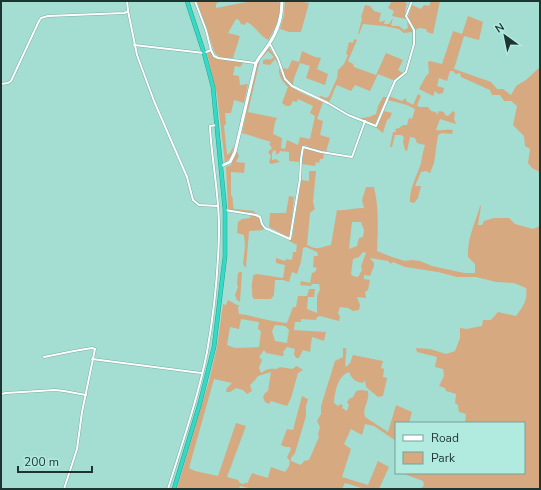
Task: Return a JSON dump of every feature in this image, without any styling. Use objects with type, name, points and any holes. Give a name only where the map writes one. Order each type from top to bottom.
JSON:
[{"type":"highway","points":[[174,489],[214,347],[224,260],[225,210],[212,87],[204,52],[187,1]]},
{"type":"street","points":[[127,1],[134,45],[154,101],[187,177],[192,200],[199,205],[218,206]]},
{"type":"street","points":[[195,1],[214,56],[218,58],[256,63]]},
{"type":"street","points":[[221,166],[230,162],[235,152],[256,63],[259,56],[270,44],[280,22],[282,1]]},
{"type":"street","points":[[270,44],[278,59],[285,79],[292,86],[328,103],[348,115],[376,126],[394,81],[404,74],[407,69],[408,60],[415,40],[413,27],[406,16],[412,1]]},
{"type":"street","points":[[1,84],[11,81],[38,21],[44,16],[118,14],[128,11]]},
{"type":"street","points":[[134,45],[204,52],[211,50]]},
{"type":"street","points":[[225,210],[256,215],[260,217],[265,228],[290,239],[300,179],[303,147],[321,152],[352,157],[365,121]]},
{"type":"street","points":[[168,489],[207,352],[216,288],[219,234],[218,206],[210,126],[217,125]]},
{"type":"street","points":[[218,261],[224,260]]},
{"type":"street","points":[[212,313],[218,314]]},
{"type":"street","points":[[44,358],[74,351],[92,348],[95,349],[77,449],[64,489]]},
{"type":"street","points":[[92,359],[201,373]]},
{"type":"street","points":[[1,394],[55,390],[86,395]]},
{"type":"green space","points":[[197,1],[220,1],[216,4],[216,8],[252,1],[281,1],[278,22],[268,40],[247,22],[244,25],[236,19],[228,33],[240,36],[233,58],[222,58],[214,51]]},
{"type":"green space","points":[[285,1],[309,3],[301,32],[289,32],[280,29],[284,15]]},
{"type":"green space","points":[[392,1],[403,1],[407,4],[405,11],[406,19],[392,16],[394,11],[388,8]]},
{"type":"green space","points":[[431,1],[440,1],[433,34],[427,32],[426,29],[419,28],[415,30],[408,17],[412,5],[421,9],[424,5],[429,6]]},
{"type":"green space","points":[[365,5],[370,6],[374,11],[381,13],[379,21],[381,22],[385,20],[384,24],[389,24],[393,18],[391,25],[399,26],[404,30],[408,28],[407,22],[412,28],[412,32],[404,33],[399,29],[363,24],[358,34]]},
{"type":"green space","points":[[468,16],[483,22],[479,40],[464,36],[454,69],[491,82],[497,89],[503,89],[511,95],[516,86],[526,80],[540,67],[540,172],[532,168],[528,163],[530,149],[525,146],[524,136],[513,125],[517,106],[511,101],[504,101],[500,95],[492,95],[490,90],[461,77],[460,73],[456,74],[453,71],[450,71],[447,81],[439,78],[437,86],[444,88],[443,93],[438,94],[435,91],[433,96],[419,89],[429,73],[428,62],[430,61],[442,64],[453,31],[462,34]]},
{"type":"green space","points":[[354,39],[357,40],[348,61],[353,64],[354,67],[376,75],[386,53],[403,60],[398,70],[403,73],[393,80],[378,74],[370,91],[355,85],[351,91],[337,85],[329,102],[319,97],[321,96],[326,98],[329,96],[337,78],[338,70],[344,64],[348,55],[346,54],[349,42],[353,43]]},
{"type":"green space","points":[[269,48],[277,59],[279,65],[275,59],[270,65],[263,64],[263,60],[270,60],[274,57],[268,51],[260,60],[248,112],[277,118],[273,134],[282,138],[281,148],[285,149],[287,140],[298,145],[300,137],[310,139],[315,116],[310,113],[313,106],[298,99],[297,102],[293,101],[290,106],[286,106],[282,103],[288,87],[280,76],[279,68],[286,81],[296,90],[323,102],[317,119],[323,121],[320,135],[330,138],[326,152],[312,149],[305,145],[303,146],[299,162],[289,161],[289,152],[280,151],[276,155],[276,151],[274,150],[272,153],[272,160],[276,159],[280,162],[271,164],[269,162],[271,156],[268,152],[272,148],[269,144],[271,142],[242,133],[257,63]]},
{"type":"green space","points":[[302,51],[321,58],[317,69],[328,74],[325,85],[306,78],[310,66],[300,63],[293,85],[286,79],[282,68],[288,69],[292,60],[299,62]]},
{"type":"green space","points":[[211,52],[215,57],[220,59],[244,62],[240,67],[235,66],[233,75],[239,76],[240,85],[248,84],[244,103],[234,100],[231,113],[225,113],[226,124],[224,126],[227,155],[230,153],[234,145],[231,157],[225,163],[217,95],[207,53]]},
{"type":"green space","points":[[418,94],[421,96],[417,105],[419,107],[428,107],[431,111],[436,112],[437,115],[439,111],[444,112],[445,115],[448,116],[453,111],[455,113],[454,119],[456,124],[440,119],[436,130],[453,130],[452,134],[442,133],[438,135],[434,163],[430,173],[426,171],[421,172],[415,186],[421,186],[418,198],[414,203],[410,202],[410,197],[425,145],[417,143],[415,138],[410,137],[407,151],[405,150],[403,142],[404,137],[401,135],[395,135],[392,147],[390,147],[393,132],[396,132],[395,129],[403,125],[407,125],[409,118],[412,119],[415,109],[407,105],[388,100],[389,96],[402,101],[406,98],[406,101],[413,105]]},
{"type":"green space","points":[[383,97],[387,97],[375,124],[361,118],[376,114]]},
{"type":"green space","points":[[384,111],[392,113],[390,118],[387,120],[383,133],[374,126],[378,125]]},
{"type":"green space","points":[[304,148],[324,154],[323,159],[320,159],[319,163],[316,162],[315,166],[302,164]]},
{"type":"green space","points":[[237,151],[239,156],[236,162],[245,163],[244,173],[231,172],[231,195],[233,207],[234,209],[254,211],[255,213],[228,210],[226,167],[231,165]]},
{"type":"green space","points":[[309,171],[316,171],[313,202],[315,209],[310,213],[307,245],[314,248],[331,245],[337,210],[364,208],[362,200],[366,187],[374,187],[376,195],[378,219],[377,251],[405,261],[420,261],[432,266],[464,273],[475,273],[475,264],[468,257],[468,250],[470,237],[480,206],[478,225],[482,225],[484,221],[494,218],[509,218],[515,224],[533,229],[540,226],[540,489],[421,489],[424,485],[423,481],[404,474],[525,474],[525,422],[465,422],[466,414],[459,412],[458,405],[455,403],[456,394],[446,391],[445,388],[439,386],[444,376],[443,369],[435,367],[437,357],[417,352],[416,348],[430,349],[446,354],[455,351],[460,338],[460,328],[466,329],[482,326],[483,320],[491,320],[498,312],[516,316],[524,303],[526,288],[514,283],[496,282],[476,277],[457,277],[438,272],[405,267],[393,262],[391,264],[388,261],[370,258],[374,263],[374,266],[370,276],[364,275],[364,279],[370,280],[368,290],[365,292],[366,298],[357,297],[360,305],[359,310],[353,311],[348,308],[340,307],[338,313],[340,317],[339,321],[320,316],[317,317],[316,320],[301,319],[301,322],[295,322],[294,330],[326,332],[324,341],[312,337],[310,352],[303,350],[299,358],[296,358],[294,354],[295,349],[287,347],[283,352],[284,355],[282,356],[266,353],[264,350],[259,357],[262,360],[259,368],[261,373],[268,369],[277,369],[280,367],[292,369],[297,366],[303,370],[298,373],[291,398],[287,406],[271,401],[269,404],[265,402],[263,397],[268,391],[271,372],[258,376],[250,385],[252,391],[247,394],[243,390],[236,388],[230,392],[226,392],[227,388],[232,383],[214,379],[189,468],[195,471],[218,476],[236,423],[246,426],[227,477],[238,480],[240,483],[244,484],[246,482],[247,484],[252,473],[268,478],[271,467],[285,472],[289,466],[290,461],[287,457],[291,449],[290,447],[281,445],[287,429],[293,430],[302,396],[308,399],[306,416],[295,453],[291,458],[291,461],[301,465],[304,461],[309,460],[319,437],[318,434],[320,427],[317,421],[321,414],[321,406],[335,361],[343,357],[343,348],[346,348],[346,367],[350,363],[353,355],[383,361],[381,368],[384,369],[383,377],[387,378],[383,396],[378,397],[366,387],[365,380],[363,383],[356,381],[349,372],[339,381],[334,403],[338,406],[341,404],[343,406],[342,408],[347,411],[349,405],[347,402],[353,397],[356,391],[368,391],[368,398],[364,411],[365,417],[388,432],[396,405],[412,412],[409,422],[395,422],[395,440],[374,426],[365,424],[362,435],[351,429],[344,444],[351,449],[342,477],[368,485],[378,461],[389,467],[379,489],[365,489],[345,483],[342,489],[253,489],[240,486],[239,489],[177,489],[209,381],[217,347],[223,304],[226,305],[228,300],[239,305],[239,314],[287,323],[293,307],[296,307],[298,296],[307,296],[309,289],[315,289],[314,297],[308,297],[307,309],[317,313],[317,296],[320,289],[319,284],[312,284],[311,286],[300,285],[301,281],[310,283],[312,273],[315,272],[317,268],[313,267],[314,256],[318,256],[317,252],[306,247],[303,248],[297,274],[292,272],[289,282],[275,280],[274,295],[271,299],[254,299],[252,296],[253,275],[257,274],[283,278],[285,265],[276,263],[276,258],[285,261],[286,259],[292,260],[293,252],[296,252],[297,245],[289,241],[292,238],[301,180],[309,181]],"holes":[[[352,222],[361,222],[364,230],[363,237],[359,238],[357,246],[349,249]],[[363,252],[366,253],[361,266],[362,270],[358,277],[353,276],[351,274],[353,259],[359,257]],[[241,319],[259,322],[258,329],[261,331],[259,347],[235,348],[227,345],[230,327],[239,329]],[[275,325],[285,326],[289,330],[287,343],[275,341],[272,331]]]},
{"type":"green space","points":[[289,196],[294,197],[290,237],[288,237],[269,227],[270,213],[286,213]]},
{"type":"green space","points":[[251,215],[259,217],[261,225],[264,228],[263,230],[249,231],[246,268],[243,264],[245,246],[244,235],[237,233],[238,222],[242,219],[250,218]]},
{"type":"green space","points":[[242,272],[240,302],[237,300],[235,295],[238,287],[238,273]]}]
